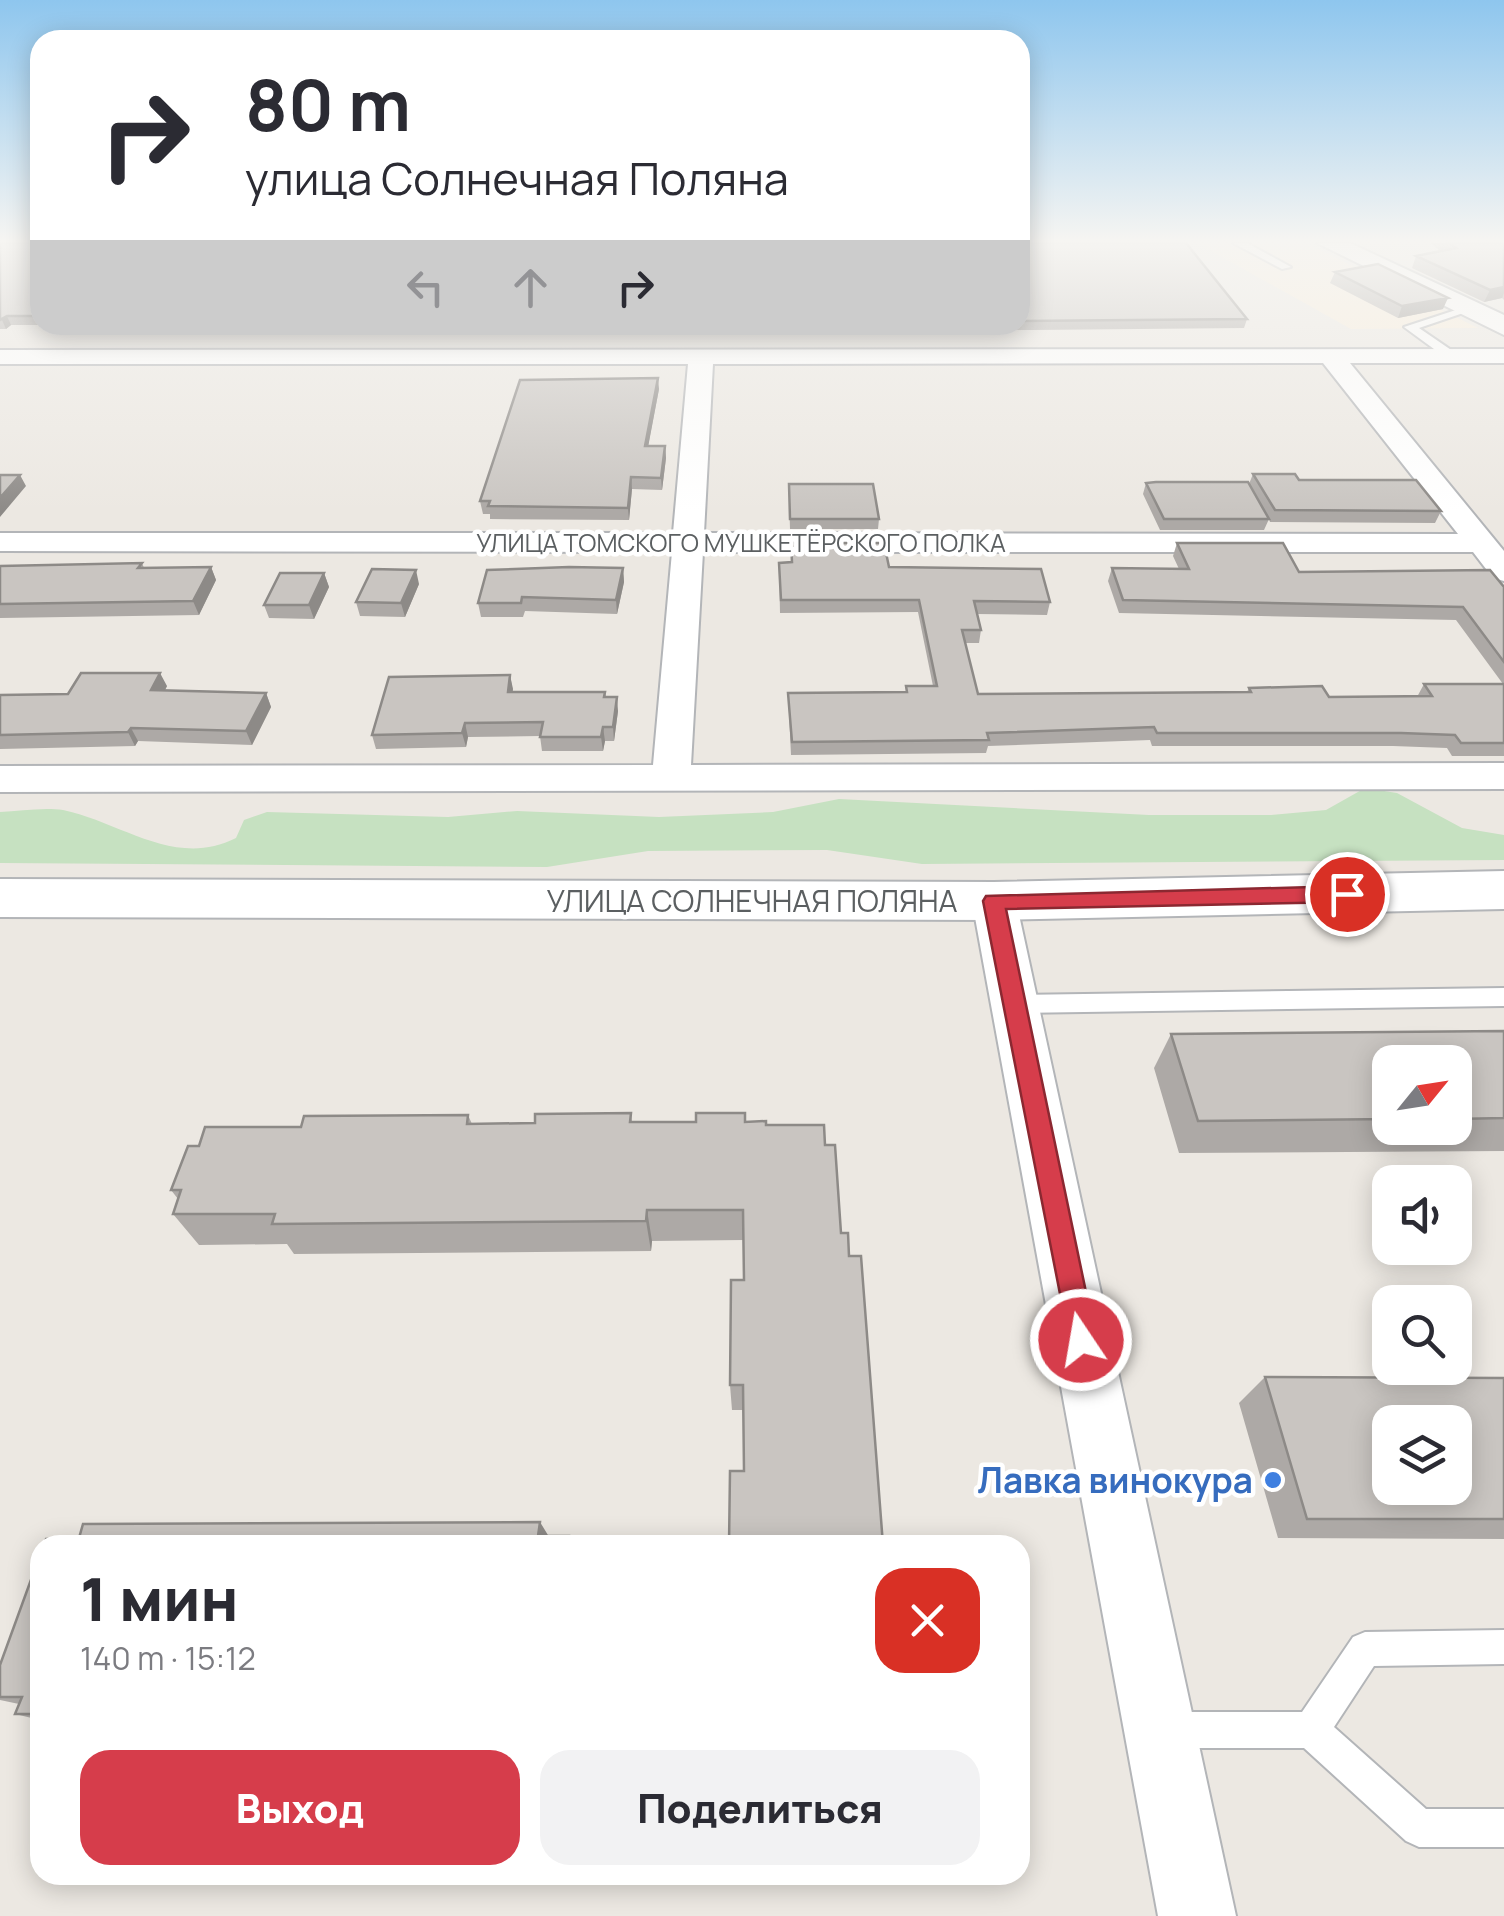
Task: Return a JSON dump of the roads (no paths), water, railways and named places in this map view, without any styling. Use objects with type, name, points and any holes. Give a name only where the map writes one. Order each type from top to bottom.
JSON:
[{"type":"street","points":[[0,357],[1504,356]]},
{"type":"street","points":[[671,778],[691,541],[701,358]]},
{"type":"street","points":[[1332,358],[1504,571]]},
{"type":"street","name":"УЛИЦА ТОМСКОГО МУШКЕТЁРСКОГО ПОЛКА","points":[[0,542],[1482,543]]},
{"type":"street","points":[[0,779],[1504,776]]},
{"type":"street","name":"УЛИЦА СОЛНЕЧНАЯ ПОЛЯНА","points":[[0,898],[994,901],[1504,890]]},
{"type":"street","points":[[994,901],[1197,1916]]},
{"type":"lane","points":[[1418,332],[1453,357]]},
{"type":"lane","points":[[1016,1004],[1504,997]]},
{"type":"lane","points":[[1311,1730],[1364,1648],[1504,1648]]},
{"type":"lane","points":[[1161,1730],[1311,1730],[1420,1828],[1504,1828]]},
{"type":"place","name":"Лавка винокура","points":[[1273,1480]]}]
